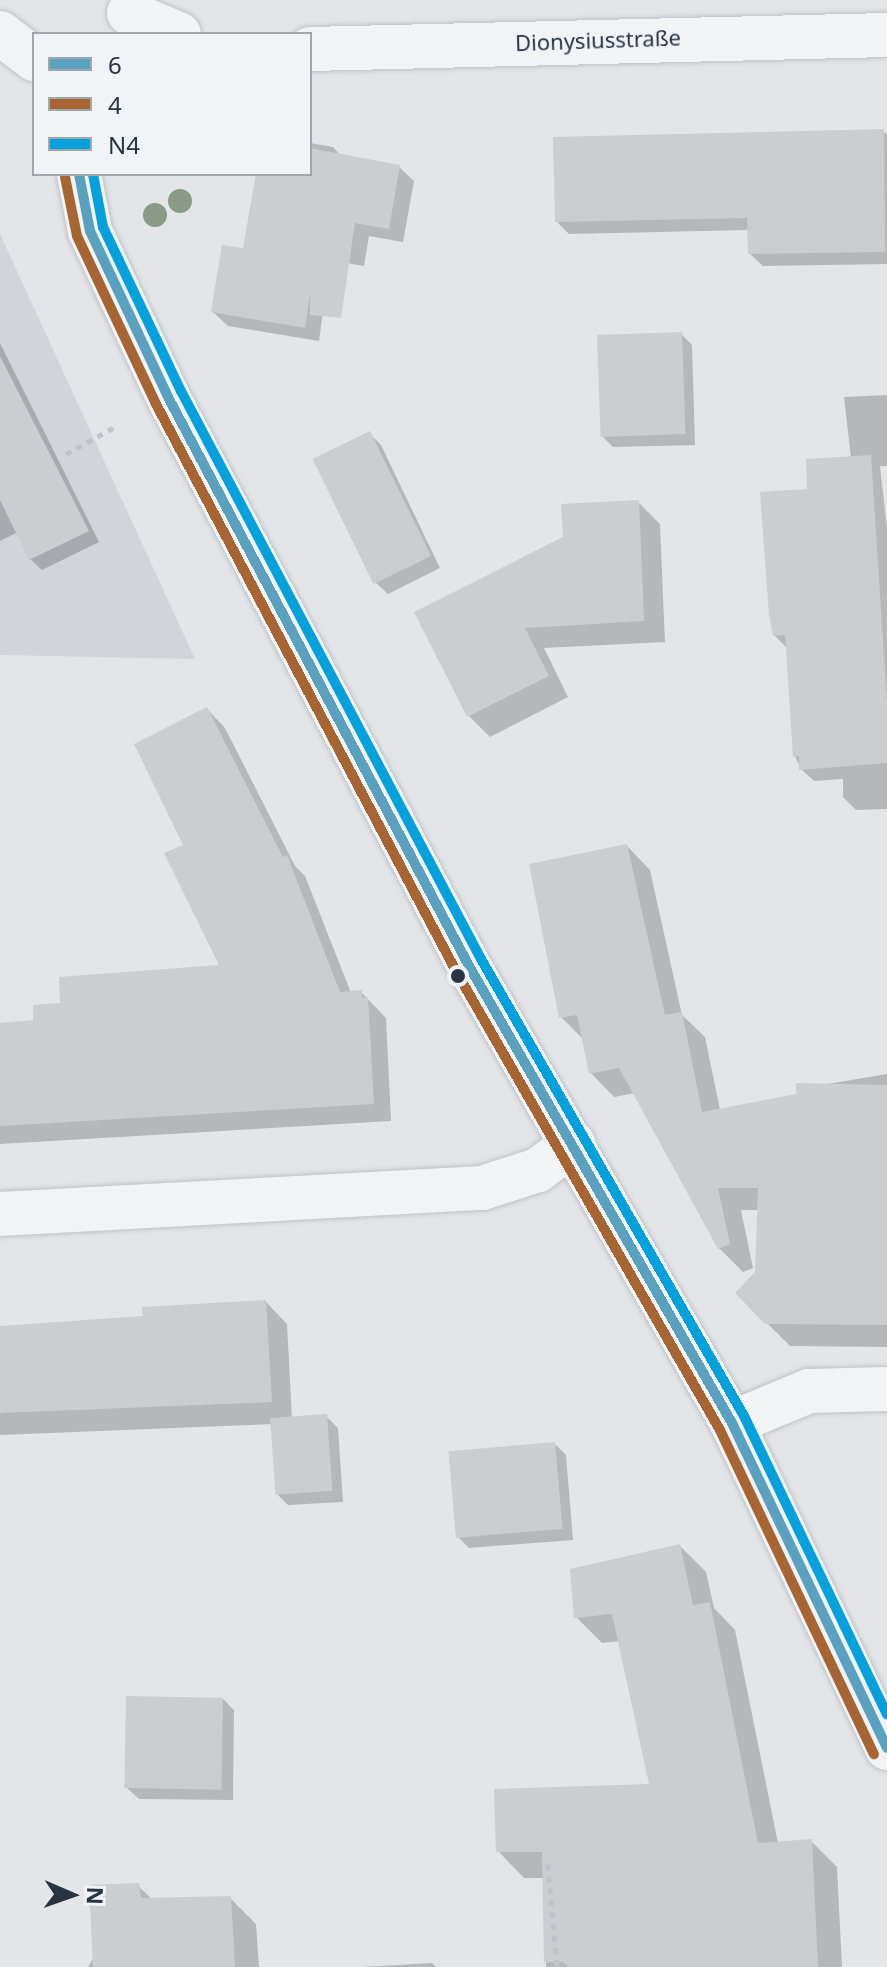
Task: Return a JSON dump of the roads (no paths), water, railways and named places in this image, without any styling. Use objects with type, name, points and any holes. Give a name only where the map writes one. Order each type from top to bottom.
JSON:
[{"type":"street","points":[[128,16],[173,32]]},
{"type":"street","points":[[0,33],[32,57]]},
{"type":"street","name":"Dionysiusstraße","points":[[312,49],[887,35]]},
{"type":"street","points":[[79,176],[79,192],[90,231],[168,397],[469,966],[732,1423],[887,1748]]},
{"type":"street","points":[[0,1214],[482,1188],[538,1170],[573,1144]]},
{"type":"street","points":[[732,1423],[809,1391],[887,1389]]}]
